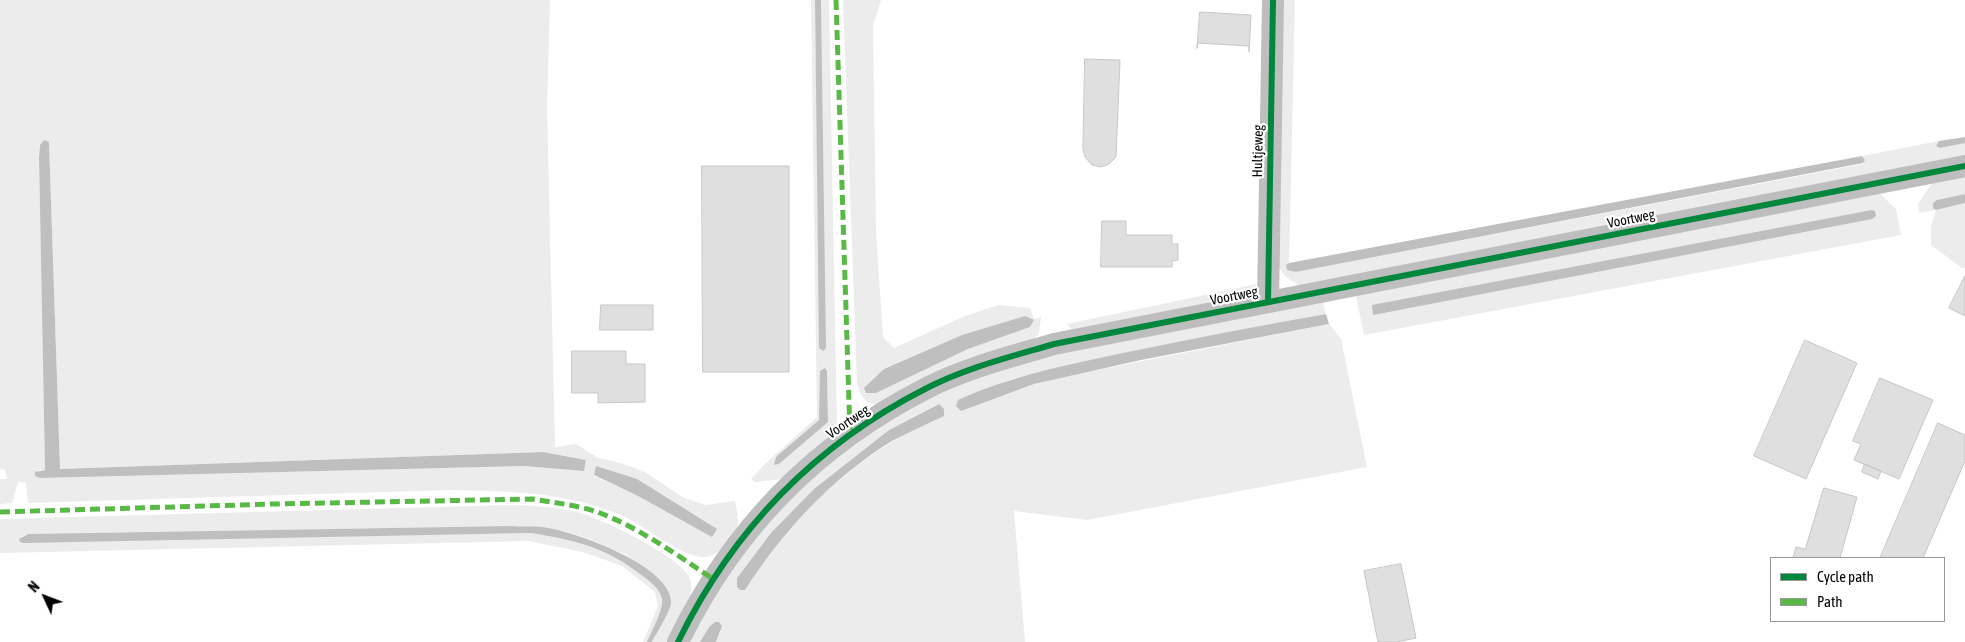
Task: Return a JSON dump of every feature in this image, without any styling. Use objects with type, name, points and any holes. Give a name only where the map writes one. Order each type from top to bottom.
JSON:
[{"type":"street","name":"Hultjeweg","points":[[1268,302],[1273,0]]},
{"type":"street","name":"Voortweg","points":[[678,642],[713,579],[745,535],[781,493],[850,433],[917,394],[990,362],[1054,344],[1965,166]]},
{"type":"shaded area","points":[[0,0],[550,0],[547,107],[555,447],[576,444],[598,458],[621,463],[645,472],[684,498],[706,505],[735,501],[738,520],[735,533],[728,544],[718,552],[706,557],[687,553],[621,515],[600,507],[536,494],[449,490],[28,503],[26,483],[18,482],[12,503],[0,504],[0,479],[7,479],[5,470],[0,469]],"holes":[[[44,140],[49,142],[60,469],[543,452],[586,460],[584,471],[524,466],[40,478],[35,476],[39,470],[45,470],[39,157],[40,145]],[[596,466],[640,497],[594,476]]]},
{"type":"shaded area","points":[[811,0],[815,0],[820,350],[824,227],[821,0],[829,0],[837,428],[831,439],[784,479],[755,482],[751,479],[817,417]],"holes":[[[825,368],[827,371],[828,422],[779,464],[774,465],[819,420]]]},
{"type":"shaded area","points":[[815,0],[821,0],[826,348],[823,351],[819,348]]},
{"type":"shaded area","points":[[843,0],[881,0],[873,26],[876,232],[883,337],[894,348],[965,316],[998,305],[1030,308],[1034,319],[1041,317],[1039,334],[1034,339],[882,405],[868,402],[860,393],[857,383]],"holes":[[[1030,327],[968,349],[876,393],[884,369],[962,335]]]},
{"type":"shaded area","points":[[1278,0],[1295,0],[1289,263],[1286,265],[1296,272],[1863,164],[1865,160],[1862,156],[1939,141],[1936,146],[1940,148],[1965,143],[1965,159],[1305,287],[1289,279],[1278,265]]},
{"type":"shaded area","points":[[1965,137],[1965,143],[1940,148],[1936,146],[1939,141]]},
{"type":"shaded area","points":[[44,140],[49,142],[60,469],[543,452],[586,460],[584,471],[524,466],[40,478],[35,476],[35,472],[45,470],[39,157],[40,145]]},
{"type":"shaded area","points":[[1862,156],[1865,160],[1863,163],[1296,272],[1287,270],[1286,265],[1289,263]]},
{"type":"shaded area","points":[[1965,174],[1965,194],[1937,200],[1936,210],[1919,213],[1918,204],[1934,180]]},
{"type":"shaded area","points":[[1876,190],[1896,209],[1901,235],[1364,335],[1355,292]]},
{"type":"shaded area","points":[[1965,194],[1965,203],[1936,210],[1933,208],[1933,203],[1937,200]]},
{"type":"shaded area","points":[[1965,203],[1965,268],[1962,268],[1931,245],[1931,226],[1936,210]]},
{"type":"shaded area","points":[[1872,210],[1875,211],[1876,216],[1872,219],[1373,315],[1372,305]]},
{"type":"shaded area","points":[[1257,284],[1244,299],[1074,332],[1067,324]]},
{"type":"shaded area","points":[[1322,299],[1326,314],[1080,363],[1015,378],[969,395],[992,399],[1034,384],[1072,375],[1329,324],[1341,339],[1367,467],[1087,520],[1014,511],[1025,642],[716,642],[721,631],[709,627],[700,642],[686,642],[720,584],[771,516],[849,445],[900,413],[1010,361]],"holes":[[[938,404],[944,416],[892,442],[870,456],[829,489],[792,527],[745,590],[737,578],[771,534],[814,489],[889,430]]]},
{"type":"shaded area","points":[[1326,314],[1329,324],[1141,360],[1034,384],[961,411],[956,406],[958,400],[998,384],[1039,372],[1173,343]]},
{"type":"shaded area","points":[[1025,316],[1034,320],[1030,327],[968,349],[876,393],[866,393],[864,388],[884,369],[962,335]]},
{"type":"shaded area","points":[[825,368],[827,371],[828,422],[779,464],[774,465],[776,457],[819,420],[820,371]]},
{"type":"shaded area","points":[[939,404],[944,409],[944,416],[892,441],[849,472],[810,507],[792,527],[745,590],[740,590],[737,587],[737,578],[771,533],[814,489],[889,430]]},
{"type":"shaded area","points":[[596,466],[637,479],[717,529],[712,537],[640,497],[594,475]]},
{"type":"shaded area","points":[[509,505],[535,506],[577,512],[621,530],[673,560],[684,570],[690,579],[691,587],[685,612],[668,642],[652,642],[671,605],[662,583],[627,555],[587,538],[563,531],[511,526],[28,534],[22,536],[20,542],[531,533],[575,542],[601,551],[627,565],[653,585],[661,595],[662,603],[647,642],[643,642],[658,606],[655,592],[622,566],[583,552],[529,541],[0,553],[0,519]]},
{"type":"shaded area","points":[[542,527],[575,535],[619,552],[656,576],[668,590],[671,604],[652,642],[647,642],[662,603],[659,591],[653,585],[627,565],[601,551],[575,542],[531,533],[23,543],[19,539],[28,534]]},
{"type":"shaded area","points":[[715,622],[719,622],[722,626],[716,642],[700,642],[709,627]]},
{"type":"building","points":[[1200,12],[1251,15],[1249,52],[1249,46],[1198,43],[1197,48]]},
{"type":"building","points":[[1085,59],[1120,60],[1116,157],[1109,164],[1101,167],[1092,165],[1085,157],[1083,149]]},
{"type":"building","points":[[702,166],[789,166],[789,372],[703,372]]},
{"type":"building","points":[[1102,221],[1126,221],[1126,235],[1172,235],[1172,244],[1178,244],[1178,260],[1172,261],[1172,267],[1101,267]]},
{"type":"building","points":[[1965,276],[1965,316],[1949,308]]},
{"type":"building","points":[[601,305],[653,305],[653,330],[600,330]]},
{"type":"building","points":[[1805,340],[1857,363],[1806,479],[1754,456]]},
{"type":"building","points":[[572,351],[626,351],[626,364],[645,364],[645,402],[598,403],[598,393],[572,393]]},
{"type":"building","points":[[1880,378],[1933,400],[1899,479],[1854,460],[1861,444],[1853,441]]},
{"type":"building","points":[[1938,423],[1965,435],[1965,461],[1923,557],[1880,557]]},
{"type":"building","points":[[1865,464],[1881,471],[1878,479],[1862,472]]},
{"type":"building","points":[[1824,488],[1857,497],[1840,557],[1793,557],[1796,547],[1805,549]]},
{"type":"building","points":[[1401,564],[1416,638],[1397,642],[1378,642],[1364,571]]},
{"type":"marked path","points":[[836,0],[850,433]]},
{"type":"marked path","points":[[0,512],[532,499],[584,508],[615,519],[658,543],[713,579]]},
{"type":"cycle path","points":[[1268,302],[1273,0]]},
{"type":"cycle path","points":[[678,642],[724,564],[751,528],[813,464],[885,411],[925,389],[972,369],[1054,344],[1965,166]]}]
